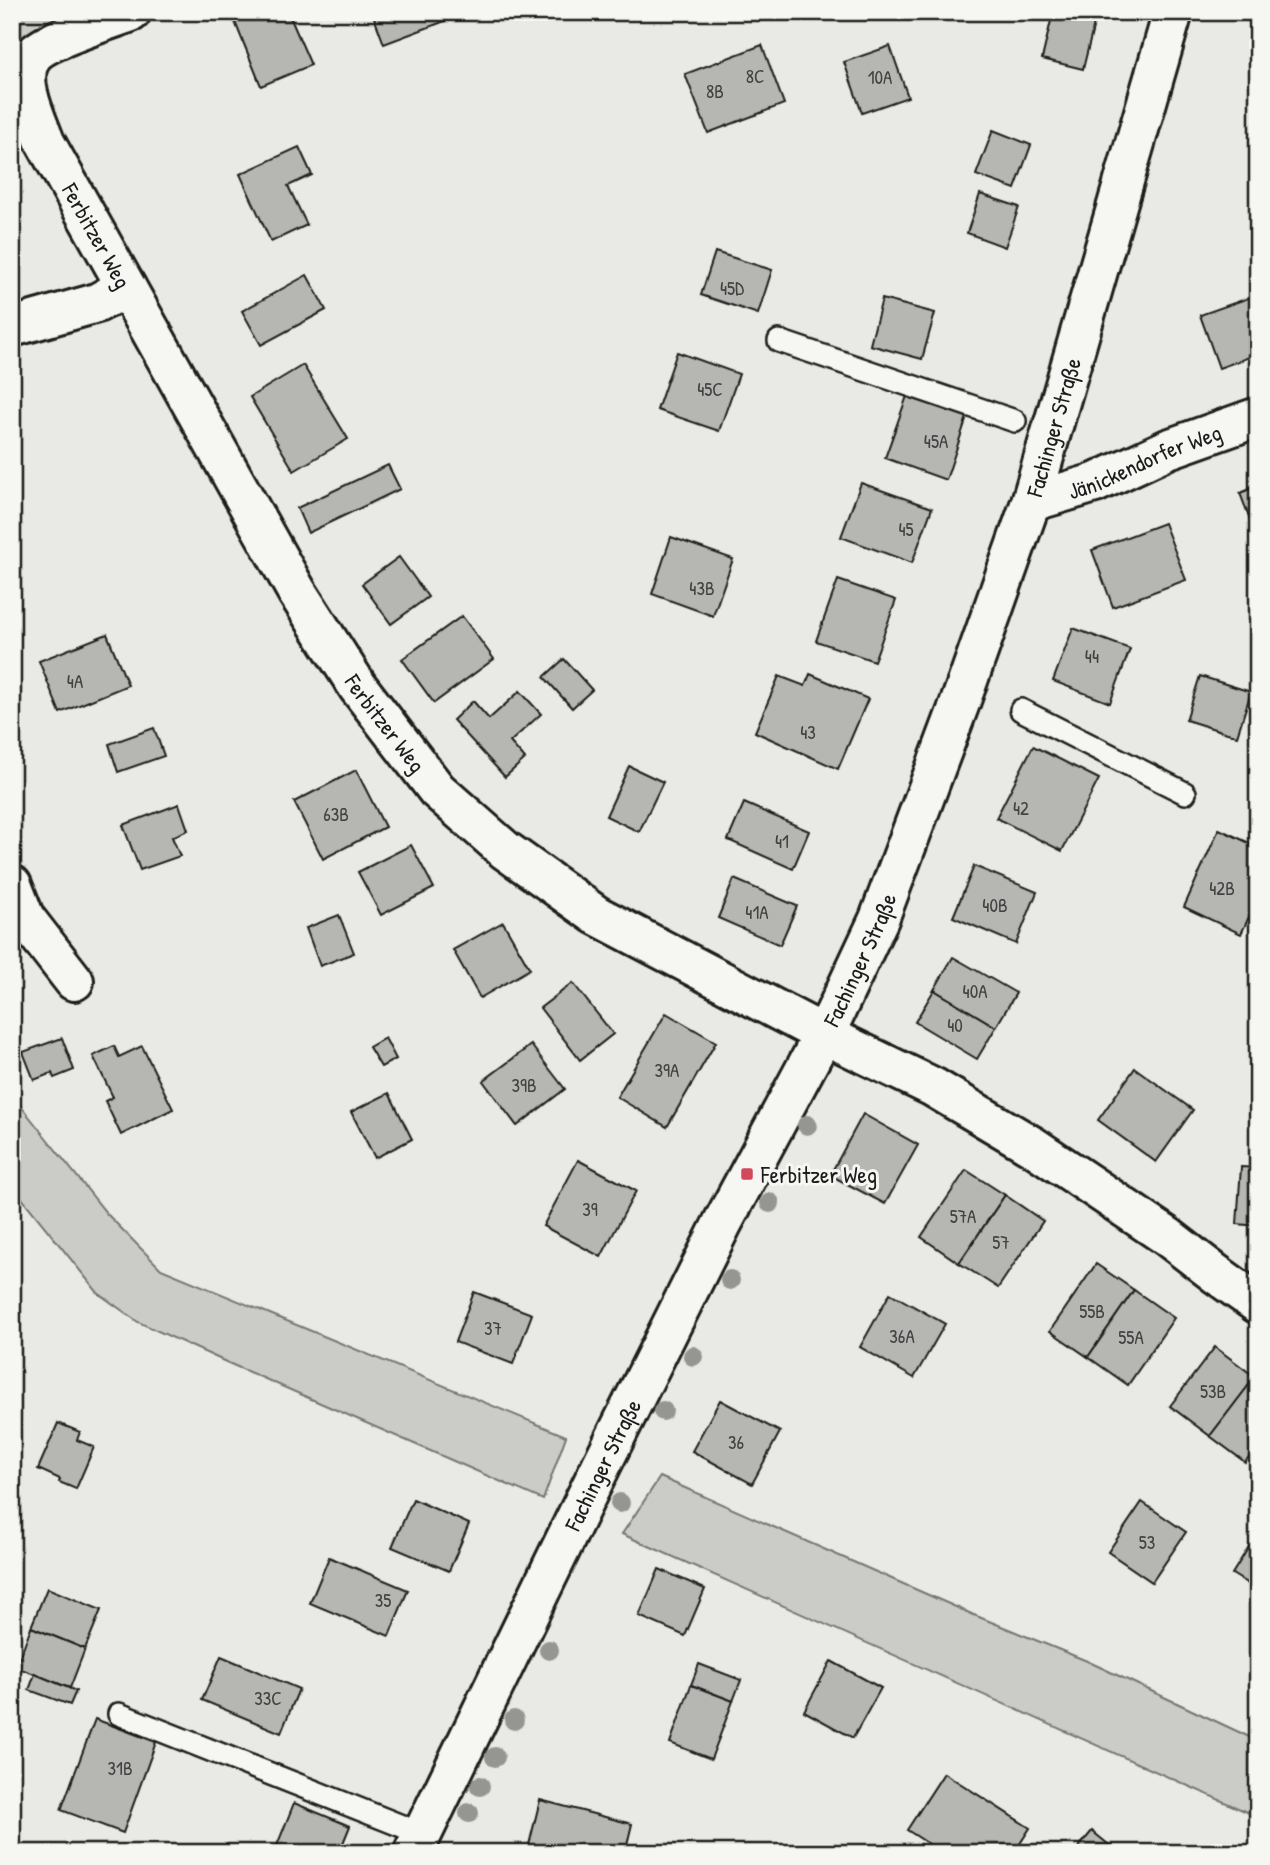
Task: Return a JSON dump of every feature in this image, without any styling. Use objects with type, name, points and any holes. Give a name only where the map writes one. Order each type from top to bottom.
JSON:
[{"type":"street","name":"Ferbitzer Weg","points":[[131,12],[44,45],[31,57],[26,75],[29,101],[45,142],[297,592],[359,687],[437,790],[505,850],[596,915],[823,1034],[933,1087],[1034,1147],[1168,1237],[1258,1304]]},
{"type":"street","name":"Fachinger Straße","points":[[418,1843],[602,1464],[723,1222],[834,1015],[879,919],[960,703],[1031,502],[1173,12]]},
{"type":"street","points":[[12,327],[97,303],[126,287]]},
{"type":"street","name":"Jänickendorfer Weg","points":[[1031,502],[1095,483],[1168,449],[1258,417]]},
{"type":"street","points":[[12,885],[24,918],[74,981]]},
{"type":"lane","points":[[779,341],[1016,421]]},
{"type":"lane","points":[[1021,710],[1185,793]]},
{"type":"lane","points":[[119,1714],[418,1843]]},
{"type":"shaded area","points":[[13,12],[99,12],[23,43]]},
{"type":"shaded area","points":[[12,1095],[107,1214],[161,1269],[566,1436],[543,1500],[138,1322],[98,1293],[12,1186]]},
{"type":"shaded area","points":[[660,1477],[974,1615],[1087,1661],[1258,1741],[1258,1817],[622,1534]]},
{"type":"building","points":[[259,12],[288,12],[311,65],[261,86],[235,22]]},
{"type":"building","points":[[372,12],[469,12],[384,44]]},
{"type":"building","points":[[1053,12],[1097,12],[1083,69],[1042,59]]},
{"type":"building","points":[[762,45],[784,104],[708,133],[685,74]]},
{"type":"building","points":[[890,46],[908,97],[862,113],[844,62]]},
{"type":"building","points":[[993,130],[1031,145],[1015,189],[976,175]]},
{"type":"building","points":[[299,147],[312,175],[288,186],[307,225],[271,242],[240,174]]},
{"type":"building","points":[[980,194],[1019,207],[1005,247],[967,233]]},
{"type":"building","points":[[715,252],[772,270],[758,314],[701,295]]},
{"type":"building","points":[[307,275],[326,310],[261,345],[242,311]]},
{"type":"building","points":[[1254,296],[1258,307],[1258,354],[1219,368],[1200,315]]},
{"type":"building","points":[[882,299],[935,313],[922,359],[870,345]]},
{"type":"building","points":[[677,352],[739,374],[719,431],[657,410]]},
{"type":"building","points":[[303,365],[348,439],[294,471],[250,397]]},
{"type":"building","points":[[907,396],[967,417],[946,480],[885,458]]},
{"type":"building","points":[[388,465],[400,489],[308,533],[297,508]]},
{"type":"building","points":[[861,483],[932,508],[912,563],[841,537]]},
{"type":"building","points":[[1258,486],[1258,541],[1240,493]]},
{"type":"building","points":[[1164,523],[1186,580],[1113,607],[1092,550]]},
{"type":"building","points":[[671,537],[733,559],[713,616],[652,594]]},
{"type":"building","points":[[399,557],[428,597],[391,624],[362,584]]},
{"type":"building","points":[[838,580],[896,600],[874,661],[816,641]]},
{"type":"building","points":[[462,616],[494,659],[434,703],[402,659]]},
{"type":"building","points":[[1073,628],[1130,649],[1110,703],[1053,681]]},
{"type":"building","points":[[107,634],[128,685],[60,713],[39,661]]},
{"type":"building","points":[[564,659],[592,690],[572,708],[544,677]]},
{"type":"building","points":[[810,674],[868,699],[838,769],[755,732],[779,676],[805,686]]},
{"type":"building","points":[[1200,676],[1251,692],[1237,736],[1186,720]]},
{"type":"building","points":[[520,691],[541,714],[510,742],[525,759],[505,777],[453,720],[473,701],[489,719]]},
{"type":"building","points":[[154,728],[164,756],[118,772],[109,744]]},
{"type":"building","points":[[1033,746],[1099,779],[1062,851],[996,818]]},
{"type":"building","points":[[629,766],[663,782],[639,832],[606,816]]},
{"type":"building","points":[[356,770],[385,827],[323,859],[294,802]]},
{"type":"building","points":[[744,803],[809,831],[793,869],[728,840]]},
{"type":"building","points":[[179,804],[188,830],[172,837],[180,856],[140,870],[123,825]]},
{"type":"building","points":[[1219,829],[1258,847],[1258,898],[1241,934],[1184,907]]},
{"type":"building","points":[[411,845],[434,888],[381,915],[358,872]]},
{"type":"building","points":[[974,866],[1037,892],[1016,944],[953,917]]},
{"type":"building","points":[[734,879],[797,906],[780,945],[718,918]]},
{"type":"building","points":[[339,915],[354,953],[320,966],[306,928]]},
{"type":"building","points":[[503,922],[530,969],[480,998],[453,950]]},
{"type":"building","points":[[953,957],[1016,993],[996,1027],[934,990]]},
{"type":"building","points":[[573,983],[613,1034],[580,1060],[540,1008]]},
{"type":"building","points":[[934,990],[996,1027],[977,1059],[915,1022]]},
{"type":"building","points":[[666,1013],[716,1042],[667,1127],[617,1097]]},
{"type":"building","points":[[62,1038],[74,1070],[54,1078],[52,1073],[34,1080],[23,1052]]},
{"type":"building","points":[[385,1038],[396,1059],[381,1067],[369,1047]]},
{"type":"building","points":[[531,1045],[565,1089],[517,1126],[483,1081]]},
{"type":"building","points":[[114,1046],[119,1057],[142,1046],[173,1109],[121,1135],[105,1101],[113,1097],[93,1056]]},
{"type":"building","points":[[1135,1068],[1193,1110],[1156,1162],[1098,1120]]},
{"type":"building","points":[[389,1093],[412,1139],[375,1158],[351,1112]]},
{"type":"building","points":[[863,1114],[918,1145],[885,1204],[830,1175]]},
{"type":"building","points":[[578,1160],[636,1191],[601,1257],[543,1226]]},
{"type":"building","points":[[1241,1167],[1258,1168],[1258,1226],[1237,1224]]},
{"type":"building","points":[[966,1170],[1005,1195],[959,1263],[921,1237]]},
{"type":"building","points":[[1005,1195],[1043,1221],[998,1288],[959,1263]]},
{"type":"building","points":[[1096,1264],[1134,1290],[1088,1357],[1050,1331]]},
{"type":"building","points":[[1134,1290],[1174,1318],[1128,1385],[1088,1357]]},
{"type":"building","points":[[474,1292],[532,1314],[513,1364],[455,1342]]},
{"type":"building","points":[[890,1293],[945,1324],[914,1378],[860,1347]]},
{"type":"building","points":[[1215,1347],[1255,1377],[1210,1436],[1170,1406]]},
{"type":"building","points":[[1255,1377],[1258,1379],[1258,1445],[1245,1462],[1210,1436]]},
{"type":"building","points":[[720,1400],[780,1432],[752,1484],[692,1451]]},
{"type":"building","points":[[58,1423],[80,1432],[77,1440],[94,1447],[76,1489],[38,1469]]},
{"type":"building","points":[[413,1499],[469,1524],[449,1571],[392,1547]]},
{"type":"building","points":[[1142,1502],[1186,1532],[1152,1582],[1108,1552]]},
{"type":"building","points":[[1255,1537],[1258,1539],[1258,1590],[1232,1574]]},
{"type":"building","points":[[329,1557],[408,1590],[389,1636],[310,1603]]},
{"type":"building","points":[[659,1569],[705,1589],[685,1636],[639,1616]]},
{"type":"building","points":[[47,1588],[101,1610],[85,1649],[31,1627]]},
{"type":"building","points":[[31,1627],[85,1649],[70,1688],[16,1667]]},
{"type":"building","points":[[221,1656],[299,1689],[281,1733],[202,1700]]},
{"type":"building","points":[[831,1661],[881,1688],[853,1738],[804,1711]]},
{"type":"building","points":[[699,1664],[741,1680],[733,1701],[691,1685]]},
{"type":"building","points":[[35,1674],[76,1691],[70,1705],[29,1690]]},
{"type":"building","points":[[691,1685],[733,1701],[711,1759],[670,1743]]},
{"type":"building","points":[[95,1719],[156,1742],[123,1833],[61,1810]]},
{"type":"building","points":[[944,1773],[1030,1828],[1014,1853],[943,1853],[907,1830]]},
{"type":"building","points":[[540,1800],[632,1824],[625,1853],[527,1853]]},
{"type":"building","points":[[294,1803],[350,1826],[339,1853],[274,1853]]},
{"type":"building","points":[[1092,1831],[1119,1853],[1074,1853]]},
{"type":"place","name":"Ferbitzer Weg","points":[[747,1174]]}]
